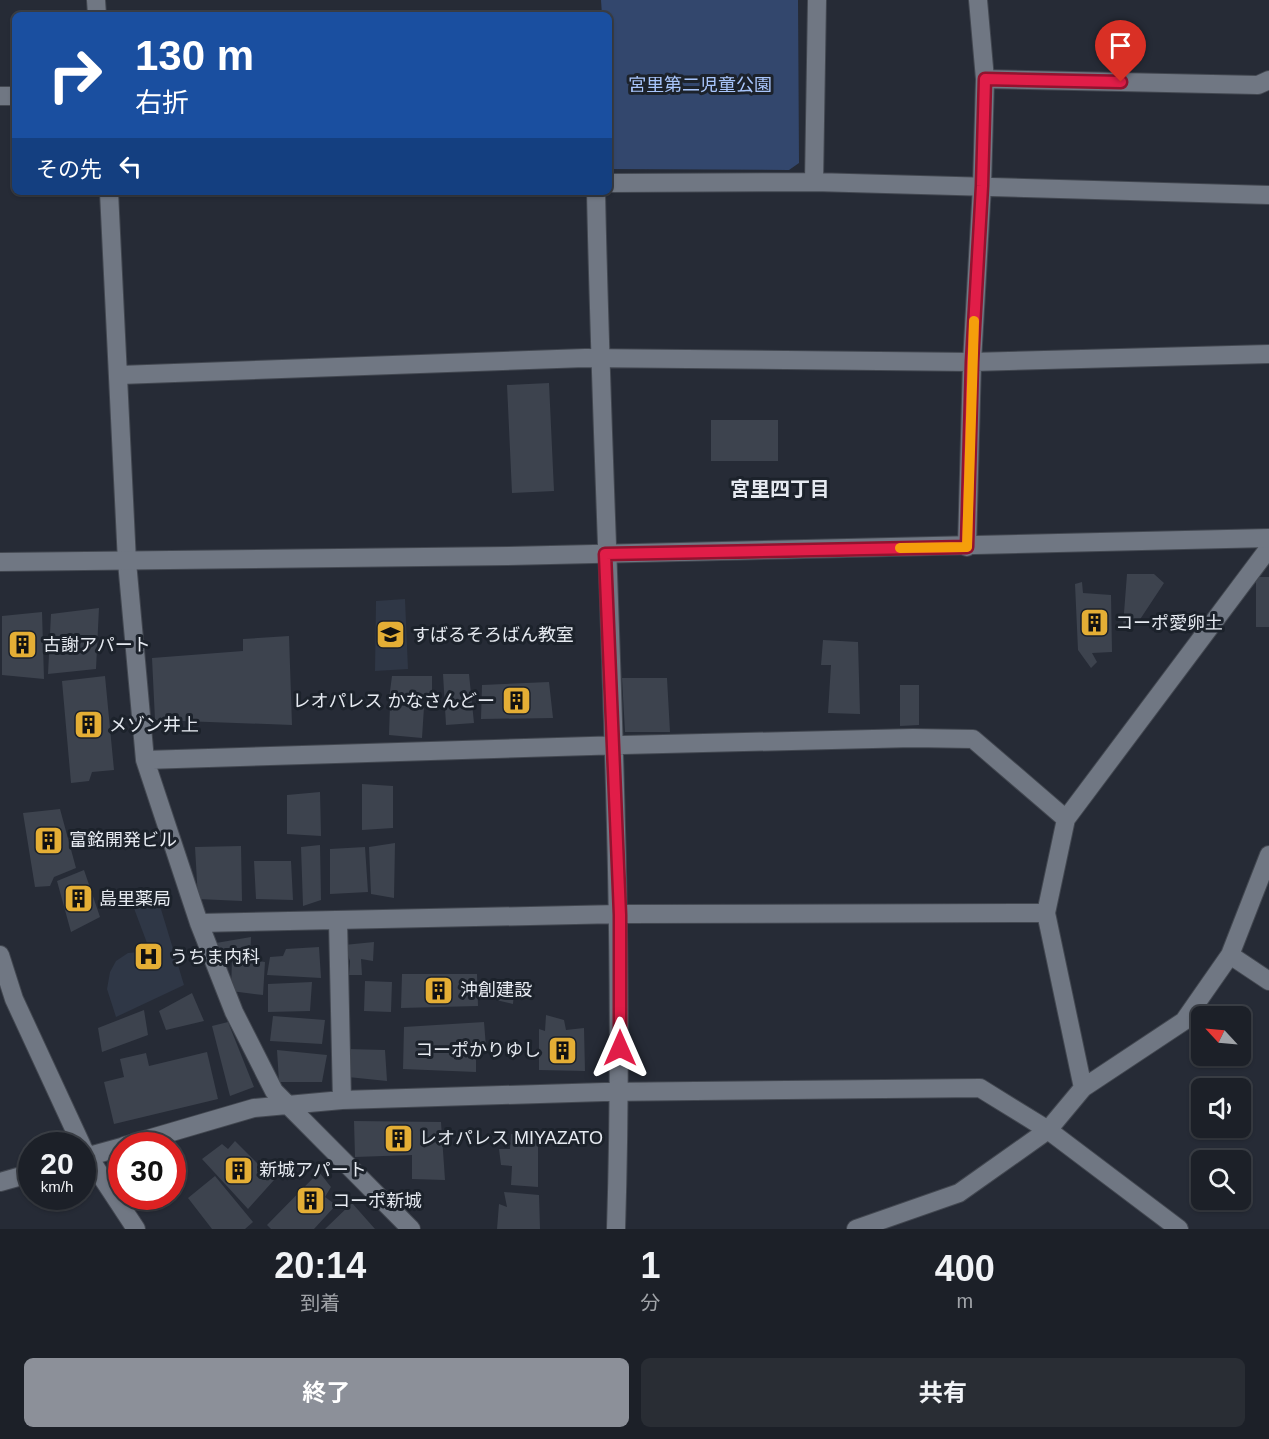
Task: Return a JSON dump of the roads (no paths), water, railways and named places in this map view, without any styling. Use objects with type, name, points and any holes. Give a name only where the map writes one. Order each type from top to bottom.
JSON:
[{"type":"street","points":[[814,182],[817,0]]},
{"type":"street","points":[[967,547],[972,362],[982,186],[985,79],[978,0]]},
{"type":"street","points":[[985,79],[1258,85],[1269,80]]},
{"type":"street","points":[[612,183],[814,182],[1269,195]]},
{"type":"street","points":[[109,195],[120,375],[127,562],[145,760],[199,923],[234,1012],[274,1091],[284,1104],[411,1229]]},
{"type":"street","points":[[596,195],[605,554],[620,915],[620,1093],[616,1229]]},
{"type":"street","points":[[120,375],[599,358],[972,362],[1269,354]]},
{"type":"street","points":[[0,562],[605,554],[1269,538]]},
{"type":"street","points":[[1083,1088],[1046,913],[1066,819],[1269,548]]},
{"type":"street","points":[[145,760],[612,745],[901,738],[973,739],[1066,819]]},
{"type":"street","points":[[856,1229],[958,1192],[1048,1130],[1083,1088],[1184,1021],[1230,955],[1269,855]]},
{"type":"street","points":[[199,923],[620,915],[1046,913]]},
{"type":"street","points":[[338,921],[342,1100]]},
{"type":"street","points":[[0,955],[14,999],[75,1132]]},
{"type":"street","points":[[1230,955],[1269,981]]},
{"type":"street","points":[[171,1132],[254,1108],[342,1100],[980,1088],[1048,1130],[1179,1229]]},
{"type":"street","points":[[96,1170],[136,1229]]},
{"type":"street","points":[[0,1182],[18,1177]]},
{"type":"place","name":"コーポ愛卵土","points":[[1094,623]]},
{"type":"place","name":"すばるそろばん教室","points":[[391,635]]},
{"type":"place","name":"古謝アパート","points":[[22,645]]},
{"type":"place","name":"レオパレス かなさんどー","points":[[516,701]]},
{"type":"place","name":"メゾン井上","points":[[88,725]]},
{"type":"place","name":"富銘開発ビル","points":[[48,840]]},
{"type":"place","name":"島里薬局","points":[[78,899]]},
{"type":"place","name":"うちま内科","points":[[149,957]]},
{"type":"place","name":"沖創建設","points":[[439,990]]},
{"type":"place","name":"コーポかりゆし","points":[[562,1050]]},
{"type":"place","name":"レオパレス MIYAZATO","points":[[398,1138]]},
{"type":"place","name":"新城アパート","points":[[238,1170]]},
{"type":"place","name":"コーポ新城","points":[[311,1201]]},
{"type":"district","name":"宮里四丁目","points":[[780,489]]},
{"type":"park label","name":"宮里第二児童公園","points":[[700,85]]}]
